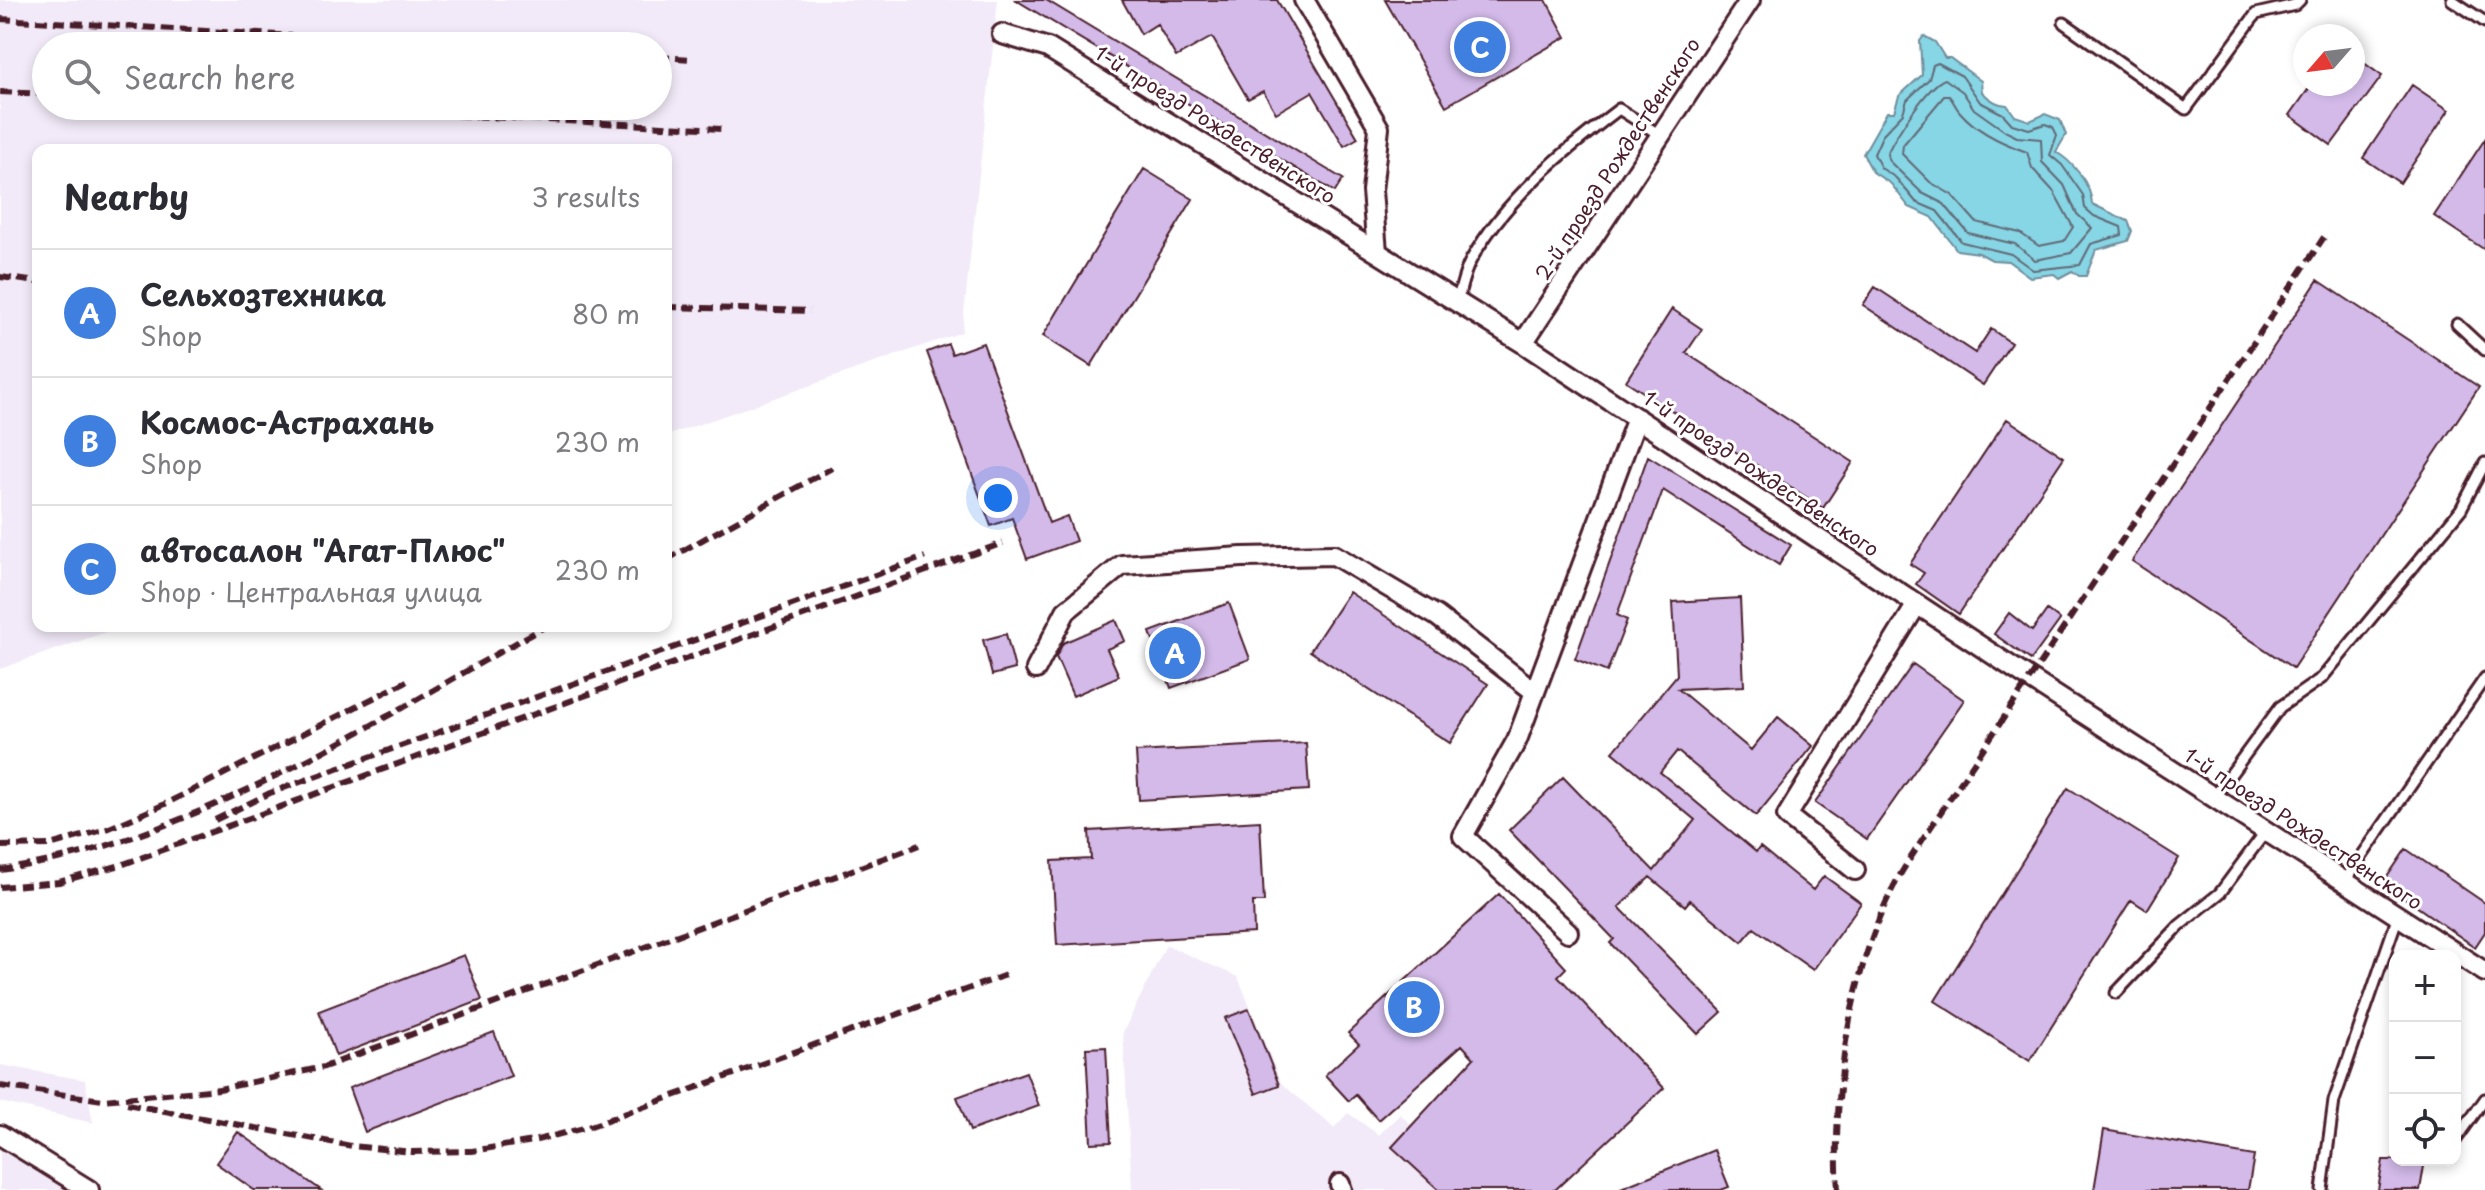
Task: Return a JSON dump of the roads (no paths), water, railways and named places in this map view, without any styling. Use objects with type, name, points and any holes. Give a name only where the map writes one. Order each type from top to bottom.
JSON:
[{"type":"street","points":[[1304,0],[1379,128],[1372,191],[1377,252]]},
{"type":"street","name":"2-й проезд Рождественского","points":[[1523,343],[1750,0]]},
{"type":"street","name":"1-й проезд Рождественского","points":[[1002,34],[1048,48],[1523,343],[1917,604],[2485,972]]},
{"type":"street","points":[[1568,932],[1463,836],[1517,740],[1637,418]]},
{"type":"street","points":[[1036,669],[1066,611],[1122,565],[1334,555],[1437,616],[1535,692]]},
{"type":"street","points":[[1855,870],[1787,816],[1917,604]]},
{"type":"street","points":[[0,1135],[89,1190]]},
{"type":"lane","points":[[2064,23],[2186,109],[2256,14],[2295,5],[2300,0]]},
{"type":"lane","points":[[2452,0],[2485,22]]},
{"type":"lane","points":[[1457,302],[1470,262],[1492,232],[1534,180],[1579,140],[1619,109],[1660,135]]},
{"type":"lane","points":[[2457,324],[2485,350]]},
{"type":"lane","points":[[2214,797],[2280,707],[2322,678],[2461,509],[2485,463]]},
{"type":"lane","points":[[2344,882],[2485,678]]},
{"type":"lane","points":[[2116,993],[2180,925],[2220,893],[2266,831]]},
{"type":"lane","points":[[2322,1190],[2334,1101],[2398,916]]},
{"type":"lane","points":[[2461,1133],[2485,1099]]},
{"type":"water","points":[[1924,36],[1935,42],[1945,58],[1950,58],[1981,81],[1985,95],[2007,105],[2015,116],[2030,121],[2045,114],[2060,120],[2066,135],[2056,152],[2080,174],[2092,204],[2128,221],[2132,231],[2128,241],[2096,250],[2086,276],[2072,271],[2059,278],[2054,274],[2030,277],[2008,261],[1957,250],[1932,217],[1909,207],[1891,184],[1873,172],[1863,154],[1887,112],[1894,112],[1899,96],[1922,75],[1920,41]]},
{"type":"railway","points":[[0,19],[225,32]]},
{"type":"railway","points":[[672,58],[692,59]]},
{"type":"railway","points":[[0,92],[32,93]]},
{"type":"railway","points":[[547,120],[721,129]]},
{"type":"railway","points":[[1838,1190],[1838,1117],[1846,1040],[1863,964],[1893,888],[2324,237]]},
{"type":"railway","points":[[0,277],[32,281]]},
{"type":"railway","points":[[672,307],[810,311]]},
{"type":"railway","points":[[672,557],[832,468]]},
{"type":"railway","points":[[0,887],[59,882],[121,865],[1003,543]]},
{"type":"railway","points":[[215,820],[270,793],[925,557]]},
{"type":"railway","points":[[0,870],[72,856],[143,834],[213,805],[350,737],[535,632]]},
{"type":"railway","points":[[0,846],[50,845],[107,829],[163,805],[409,680]]},
{"type":"railway","points":[[0,1086],[103,1100],[219,1089],[324,1067],[919,845]]},
{"type":"railway","points":[[127,1104],[352,1146],[412,1152],[472,1151],[533,1141],[588,1127],[1006,975]]},
{"type":"place","name":"автосалон \"Агат-Плюс\"","points":[[1480,47]]},
{"type":"place","name":"Сельхозтехника","points":[[1175,653]]},
{"type":"place","name":"Космос-Астрахань","points":[[1414,1007]]}]
